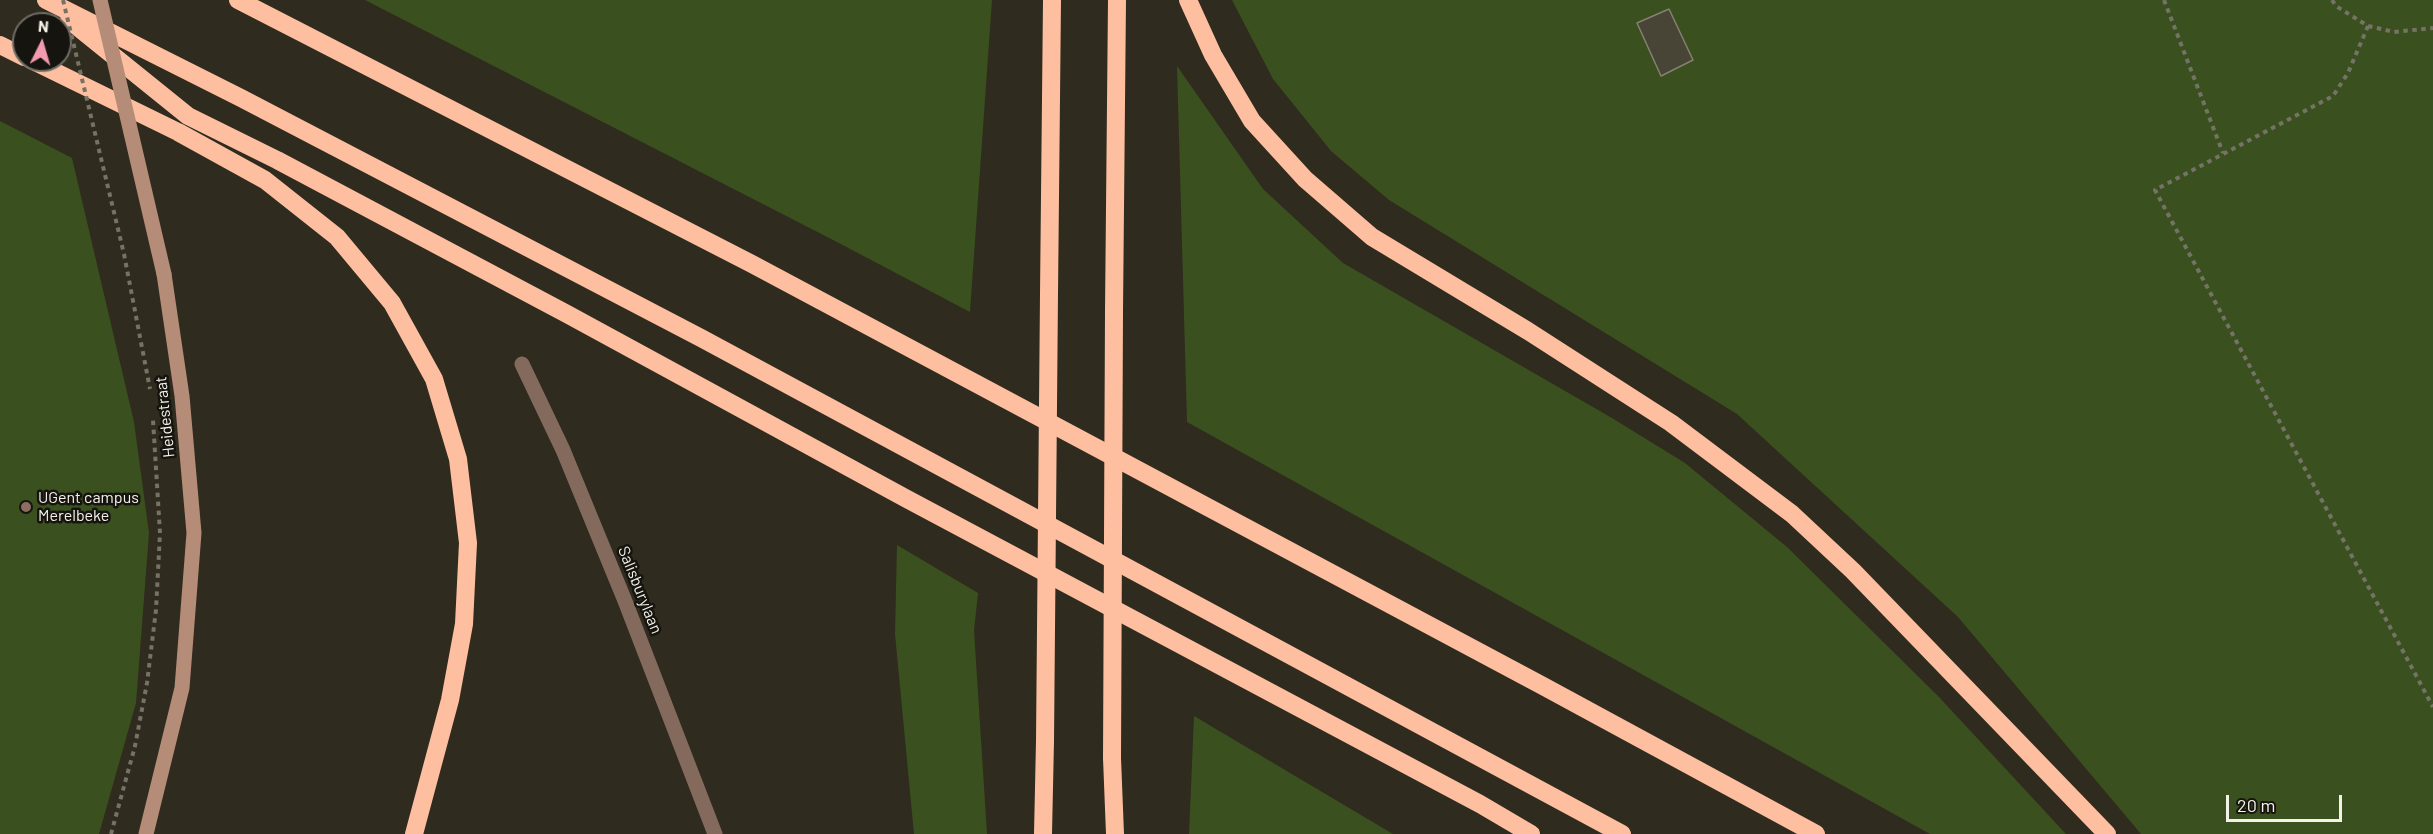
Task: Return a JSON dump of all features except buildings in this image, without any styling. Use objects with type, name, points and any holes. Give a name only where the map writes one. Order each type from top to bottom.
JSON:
[{"type":"highway","points":[[45,0],[188,116],[277,160],[556,309],[1398,760],[1531,834]]},
{"type":"highway","points":[[45,0],[241,98],[711,344],[1622,834]]},
{"type":"highway","points":[[238,0],[752,264],[1816,834]]},
{"type":"highway","points":[[1043,834],[1052,0]]},
{"type":"highway","points":[[1114,834],[1112,758],[1117,0]]},
{"type":"highway","points":[[1188,0],[1213,55],[1252,121],[1305,179],[1372,237],[1528,331],[1671,423],[1784,508],[1852,571],[2107,834]]},
{"type":"highway","points":[[56,72],[178,132],[265,180],[337,237],[392,303],[434,379],[458,459],[468,543],[464,624],[450,700],[414,834]]},
{"type":"main road","name":"Heidestraat","points":[[100,0],[164,274],[182,396],[194,533],[182,688],[146,834]]},
{"type":"street","name":"Salisburylaan","points":[[522,364],[563,450],[603,547],[715,834]]},
{"type":"path","points":[[63,0],[123,254],[152,400]]},
{"type":"path","points":[[2164,0],[2223,153]]},
{"type":"path","points":[[2332,0],[2336,6],[2368,26],[2394,32],[2433,28]]},
{"type":"path","points":[[2368,26],[2348,73],[2333,96],[2155,190],[2433,707]]},
{"type":"path","points":[[111,834],[135,746],[147,683],[156,610],[160,533],[153,411]]},
{"type":"green space","points":[[365,0],[992,0],[970,312],[835,241]]},
{"type":"green space","points":[[1232,0],[2433,0],[2433,834],[2141,834],[1958,617],[1737,414],[1389,200],[1331,151],[1273,79]]},
{"type":"green space","points":[[1177,66],[1263,189],[1343,263],[1612,418],[1685,463],[1787,547],[1939,697],[2066,834],[1930,834],[1187,422]]},
{"type":"green space","points":[[0,121],[72,158],[134,422],[149,533],[136,703],[99,834],[0,834]]},
{"type":"green space","points":[[897,545],[978,593],[974,630],[987,834],[914,834],[895,634]]},
{"type":"green space","points":[[1194,716],[1393,834],[1189,834]]},
{"type":"place","name":"UGent campus Merelbeke","points":[[26,507]]}]
